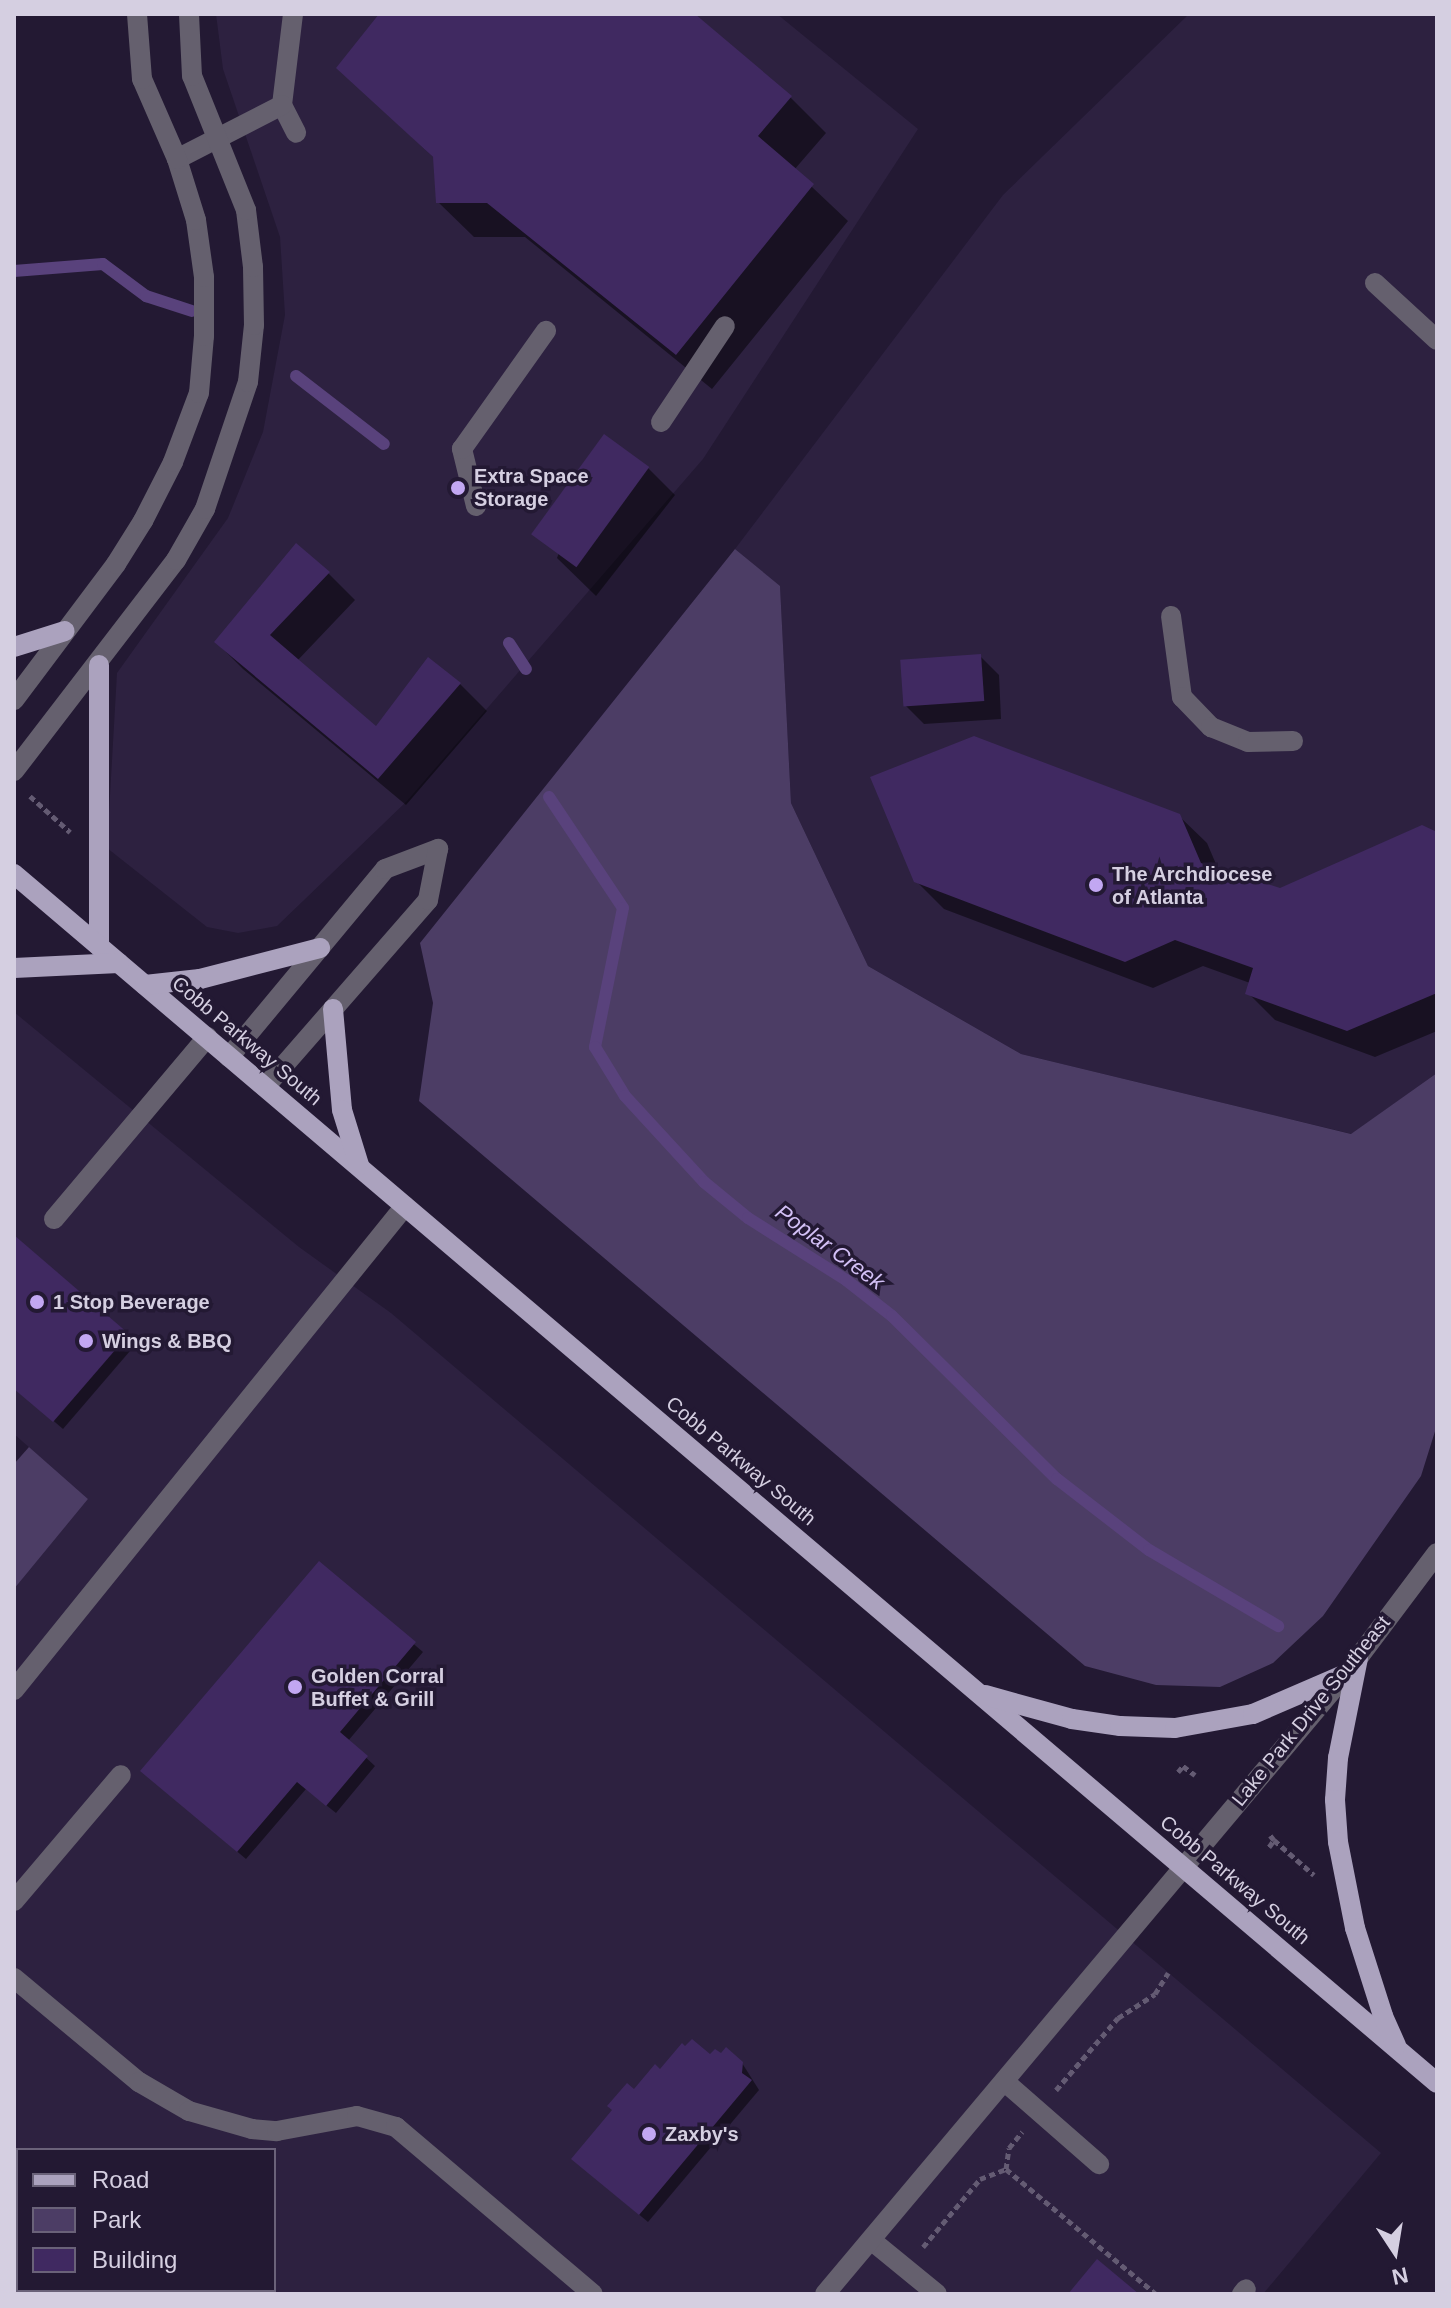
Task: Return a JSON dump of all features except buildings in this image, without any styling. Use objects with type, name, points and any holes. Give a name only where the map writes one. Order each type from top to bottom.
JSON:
[{"type":"main road","points":[[14,647],[65,631]]},
{"type":"main road","points":[[99,665],[99,946]]},
{"type":"main road","name":"Cobb Parkway South","points":[[14,874],[1437,2083]]},
{"type":"main road","points":[[145,985],[215,976],[320,948]]},
{"type":"main road","points":[[14,968],[119,963]]},
{"type":"main road","points":[[333,1009],[342,1110],[361,1169]]},
{"type":"main road","points":[[978,1693],[1072,1719],[1120,1726],[1175,1728],[1253,1714],[1352,1666]]},
{"type":"main road","points":[[1352,1666],[1338,1758],[1335,1800],[1338,1842],[1355,1928],[1383,2016],[1400,2052]]},
{"type":"street","points":[[14,700],[116,564],[143,521],[173,462],[199,393],[204,336],[204,277],[196,220],[177,159],[142,79],[137,14]]},
{"type":"street","points":[[17,779],[176,560],[205,509],[248,382],[254,325],[253,267],[246,210],[192,76],[189,14]]},
{"type":"street","points":[[293,14],[282,105],[296,133]]},
{"type":"street","points":[[177,159],[218,141],[282,105]]},
{"type":"street","points":[[1375,283],[1437,340]]},
{"type":"street","points":[[661,422],[725,326]]},
{"type":"street","points":[[476,506],[462,449],[546,331]]},
{"type":"street","points":[[1171,616],[1182,697],[1201,717],[1211,727],[1248,742],[1293,741]]},
{"type":"street","points":[[229,1057],[385,869],[438,849],[428,900],[265,1087]]},
{"type":"street","points":[[54,1219],[207,1037]]},
{"type":"street","points":[[14,1690],[405,1206]]},
{"type":"street","name":"Lake Park Drive Southeast","points":[[825,2294],[1352,1666],[1437,1553]]},
{"type":"street","points":[[14,1901],[121,1775]]},
{"type":"street","points":[[14,1978],[139,2082],[189,2111],[264,2130],[277,2131],[357,2116],[396,2127],[593,2294]]},
{"type":"street","points":[[1005,2082],[1099,2164]]},
{"type":"street","points":[[871,2240],[935,2293]]},
{"type":"path","points":[[17,779],[76,837]]},
{"type":"path","points":[[1178,1772],[1183,1766],[1195,1775]]},
{"type":"path","points":[[1269,1847],[1272,1838],[1316,1877]]},
{"type":"path","points":[[1006,2169],[1156,2294]]},
{"type":"shaded area","name":"Extra Space Storage","points":[[216,14],[777,14],[918,129],[703,459],[407,801],[277,926],[238,933],[207,927],[107,848],[117,673],[228,518],[263,432],[285,315],[280,237],[223,69]]},
{"type":"shaded area","points":[[1189,14],[1437,14],[1437,1073],[1352,1134],[1021,1054],[868,966],[791,803],[780,587],[735,549],[1003,195]]},
{"type":"shaded area","points":[[14,1012],[299,1247],[391,1313],[1381,2153],[1263,2294],[14,2294],[14,1589],[88,1499],[14,1434]]},
{"type":"green space","points":[[735,549],[780,586],[791,803],[868,966],[1021,1054],[1351,1134],[1437,1073],[1437,1425],[1421,1476],[1323,1616],[1273,1663],[1220,1687],[1156,1685],[1085,1666],[419,1101],[433,1003],[420,943]]},
{"type":"green space","points":[[29,1447],[88,1499],[14,1589],[14,1464]]},
{"type":"waterway","name":"Poplar Creek","points":[[14,271],[103,264],[146,296],[192,311]]},
{"type":"waterway","name":"Poplar Creek","points":[[296,376],[384,444]]},
{"type":"waterway","name":"Poplar Creek","points":[[509,643],[526,669]]},
{"type":"waterway","name":"Poplar Creek","points":[[549,797],[623,908],[595,1047],[625,1096],[704,1182],[748,1218],[846,1280],[892,1316],[1057,1479],[1149,1550],[1278,1626]]},
{"type":"place","name":"Extra Space Storage","points":[[458,488]]},
{"type":"place","name":"The Archdiocese of Atlanta","points":[[1096,885]]},
{"type":"place","name":"1 Stop Beverage","points":[[37,1302]]},
{"type":"place","name":"Wings & BBQ","points":[[86,1341]]},
{"type":"place","name":"Golden Corral Buffet & Grill","points":[[295,1687]]},
{"type":"place","name":"Zaxby's","points":[[649,2134]]}]
